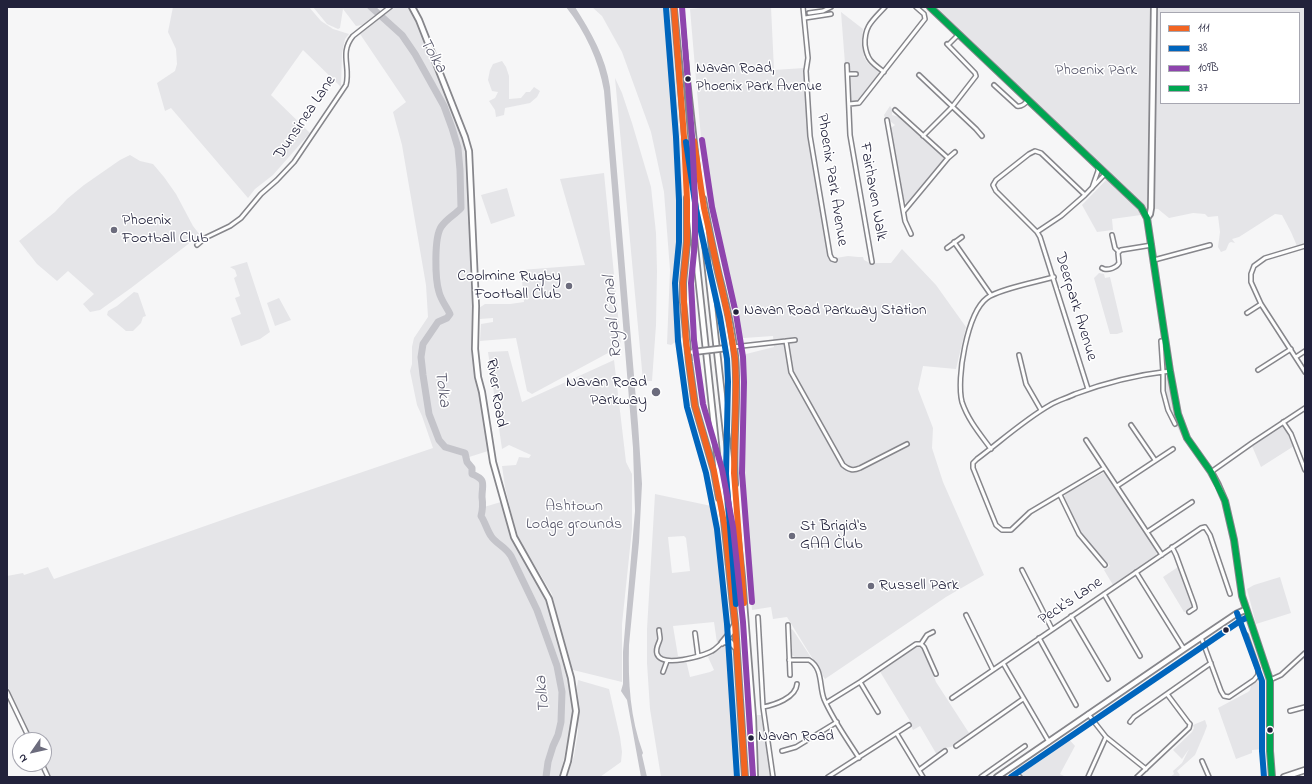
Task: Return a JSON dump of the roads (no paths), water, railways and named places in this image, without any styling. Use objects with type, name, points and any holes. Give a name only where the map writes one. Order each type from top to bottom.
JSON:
[{"type":"main road","name":"River Road","points":[[412,7],[419,20],[465,137],[469,151],[476,306],[475,349],[478,377],[482,392],[492,462],[514,537],[549,599],[571,678],[576,711],[564,777]]},
{"type":"main road","points":[[674,7],[692,219],[736,623],[745,777]]},
{"type":"main road","points":[[680,7],[738,536],[753,718],[755,777]]},
{"type":"main road","points":[[930,7],[1141,207],[1147,218],[1170,371],[1181,425],[1187,438],[1218,485],[1225,501],[1231,524],[1239,584],[1246,610],[1270,680],[1270,751],[1272,777]]},
{"type":"main road","points":[[1147,218],[1150,214],[1151,208],[1154,7]]},
{"type":"main road","points":[[684,138],[688,215],[683,289],[695,406],[714,471],[725,528]]},
{"type":"main road","points":[[695,150],[710,233],[729,314],[734,347],[736,392],[734,455],[738,536]]},
{"type":"main road","points":[[690,352],[734,347]]},
{"type":"main road","points":[[998,776],[1236,614],[1246,610]]},
{"type":"main road","points":[[722,643],[736,623]]},
{"type":"main road","points":[[722,643],[730,642],[737,649]]},
{"type":"main road","points":[[1284,777],[1305,770]]},
{"type":"street","name":"Dunsinea Lane","points":[[197,245],[205,238],[230,226],[241,218],[258,197],[277,180],[297,158],[346,85],[345,54],[348,41],[352,36],[390,7]]},
{"type":"street","name":"Phoenix Park Avenue","points":[[803,7],[808,58],[806,71],[810,136],[830,255],[832,259],[835,260]]},
{"type":"street","points":[[809,13],[823,11],[831,7],[835,11]]},
{"type":"street","points":[[884,72],[867,57],[865,37],[866,30],[870,23],[885,7]]},
{"type":"street","points":[[849,104],[859,102],[924,19],[924,14],[916,7]]},
{"type":"street","points":[[805,18],[831,14]]},
{"type":"street","points":[[923,136],[952,107],[972,82],[976,74],[948,45],[959,34]]},
{"type":"street","name":"Fairhaven Walk","points":[[848,65],[850,135],[872,262]]},
{"type":"street","points":[[848,74],[856,74]]},
{"type":"street","points":[[919,76],[973,125],[982,136]]},
{"type":"street","points":[[994,85],[1016,106],[1023,105],[1028,100]]},
{"type":"street","points":[[895,110],[948,158]]},
{"type":"street","points":[[887,120],[906,225],[911,234]]},
{"type":"street","points":[[1085,195],[1041,154],[1035,151],[996,180],[994,185],[996,191],[1037,232],[1061,216],[1085,195],[1106,173]]},
{"type":"street","points":[[904,211],[948,158],[955,152]]},
{"type":"street","points":[[1091,189],[1098,171],[1097,165]]},
{"type":"street","name":"Deerpark Avenue","points":[[1037,232],[1054,277],[1088,389]]},
{"type":"street","points":[[1112,235],[1115,248],[1119,252]]},
{"type":"street","points":[[947,248],[962,236]]},
{"type":"street","points":[[954,242],[991,295]]},
{"type":"street","points":[[1119,252],[1152,245]]},
{"type":"street","points":[[1154,260],[1210,245]]},
{"type":"street","points":[[1305,246],[1271,255],[1261,260],[1254,266],[1251,274],[1251,282],[1261,304],[1305,372]]},
{"type":"street","points":[[1102,268],[1104,270],[1108,269],[1118,264],[1119,252]]},
{"type":"street","points":[[865,259],[871,258]]},
{"type":"street","points":[[991,449],[973,425],[963,404],[961,396],[961,368],[973,319],[979,305],[991,295],[1054,277]]},
{"type":"street","points":[[1247,313],[1261,304]]},
{"type":"street","points":[[734,347],[795,340]]},
{"type":"street","points":[[786,341],[791,372],[843,465],[852,470],[860,468],[907,444]]},
{"type":"street","points":[[1161,341],[1163,372],[1162,386],[1168,410],[1175,424]]},
{"type":"street","points":[[1258,370],[1291,349]]},
{"type":"street","points":[[1296,357],[1305,351]]},
{"type":"street","points":[[1019,355],[1026,384],[1041,410]]},
{"type":"street","points":[[1104,468],[1030,512],[1011,530],[1004,531],[999,529],[992,517],[973,468],[973,463],[1041,410],[1054,403],[1088,389],[1131,377],[1170,371]]},
{"type":"street","points":[[1210,472],[1305,408]]},
{"type":"street","points":[[1283,422],[1291,434],[1305,470]]},
{"type":"street","points":[[1131,425],[1154,460]]},
{"type":"street","points":[[1086,440],[1162,555]]},
{"type":"street","points":[[1117,486],[1154,460],[1173,449]]},
{"type":"street","points":[[1060,495],[1079,534],[1105,565]]},
{"type":"street","points":[[1147,532],[1192,502]]},
{"type":"street","name":"Peck's Lane","points":[[952,698],[1201,528],[1205,527],[1214,544],[1230,594]]},
{"type":"street","points":[[1172,548],[1194,604],[1195,608],[1189,612]]},
{"type":"street","points":[[1022,570],[1052,629]]},
{"type":"street","points":[[1136,572],[1184,649]]},
{"type":"street","points":[[1104,594],[1140,656]]},
{"type":"street","points":[[966,615],[993,670]]},
{"type":"street","points":[[1071,616],[1108,679]]},
{"type":"street","points":[[758,617],[763,707],[773,777]]},
{"type":"street","points":[[788,625],[790,676]]},
{"type":"street","points":[[659,630],[660,640],[656,650],[657,654],[659,658],[667,661],[698,656],[712,651],[722,643]]},
{"type":"street","points":[[921,644],[927,635],[933,632]]},
{"type":"street","points":[[695,633],[698,656]]},
{"type":"street","points":[[1202,637],[1224,696],[1232,696],[1254,680],[1258,675],[1258,669],[1246,635]]},
{"type":"street","points":[[1039,638],[1076,704]]},
{"type":"street","points":[[826,703],[916,644],[921,644]]},
{"type":"street","points":[[921,644],[926,650],[936,674]]},
{"type":"street","points":[[1270,680],[1280,676],[1305,653]]},
{"type":"street","points":[[789,660],[809,660],[816,666],[819,671],[826,703],[859,758]]},
{"type":"street","points":[[663,672],[667,661]]},
{"type":"street","points":[[1003,663],[1049,742]]},
{"type":"street","points":[[1130,722],[1134,717],[1211,663]]},
{"type":"street","points":[[860,682],[878,712]]},
{"type":"street","points":[[763,707],[781,702],[796,690],[797,684]]},
{"type":"street","points":[[7,692],[26,732]]},
{"type":"street","points":[[1137,777],[1189,728],[1190,724],[1167,694]]},
{"type":"street","points":[[956,746],[1023,699]]},
{"type":"street","points":[[1290,711],[1305,706]]},
{"type":"street","points":[[1088,714],[1106,737],[1146,769]]},
{"type":"street","points":[[782,751],[796,747],[837,722]]},
{"type":"street","points":[[828,777],[910,725]]},
{"type":"street","points":[[897,734],[923,777]]},
{"type":"street","points":[[1088,777],[1106,737]]},
{"type":"street","points":[[981,777],[1025,746]]},
{"type":"street","points":[[920,770],[945,751]]},
{"type":"street","points":[[1202,761],[1209,777]]},
{"type":"street","points":[[993,768],[998,776]]},
{"type":"waterway","name":"Tolka","points":[[371,7],[402,35],[415,54],[444,106],[458,148],[461,208],[441,227],[436,249],[436,269],[439,292],[450,314],[447,318],[438,322],[423,344],[421,357],[423,375],[429,414],[439,440],[445,447],[465,453],[467,462],[472,468],[472,474],[482,480],[483,506],[481,516],[493,539],[511,556],[537,610],[557,666],[562,692],[561,722],[548,762],[546,777]]},
{"type":"place","name":"Navan Road, Phoenix Park Avenue","points":[[688,79]]},
{"type":"place","name":"Phoenix Football Club","points":[[114,230]]},
{"type":"place","name":"Coolmine Rugby Football Club","points":[[569,286]]},
{"type":"place","name":"Navan Road Parkway Station","points":[[736,312]]},
{"type":"place","name":"Navan Road Parkway","points":[[656,392]]},
{"type":"place","name":"St Brigid's GAA Club","points":[[792,536]]},
{"type":"place","name":"Russell Park","points":[[871,586]]},
{"type":"place","name":"Navan Road","points":[[751,738]]},
{"type":"park label","name":"Phoenix Park","points":[[1096,71]]},
{"type":"park label","name":"Ashtown Lodge grounds","points":[[574,516]]},
{"type":"water label","name":"Royal Canal","points":[[614,317]]}]
